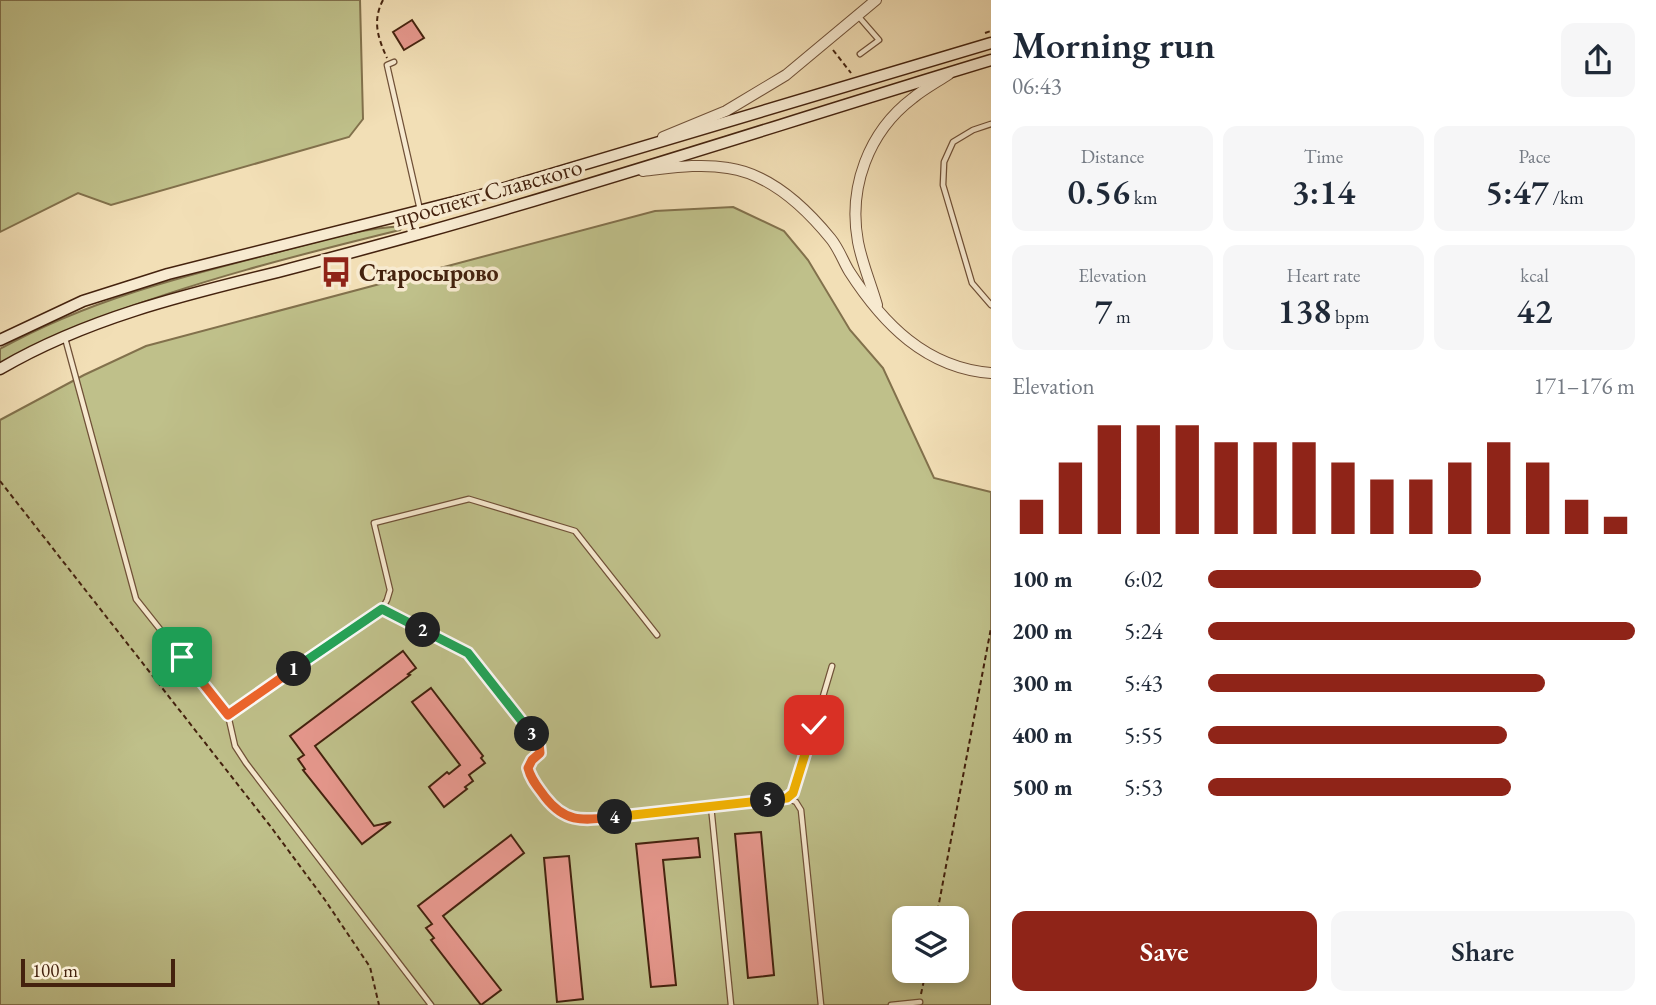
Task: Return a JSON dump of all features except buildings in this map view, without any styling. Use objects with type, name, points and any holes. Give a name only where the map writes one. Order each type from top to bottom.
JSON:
[{"type":"main road","name":"проспект Славского","points":[[0,340],[83,301],[167,274],[478,196],[991,43]]},
{"type":"main road","name":"проспект Славского","points":[[0,369],[25,354],[94,324],[204,290],[380,245],[625,174],[991,60]]},
{"type":"street","points":[[621,154],[726,111],[786,75],[876,0]]},
{"type":"street","points":[[880,312],[858,245],[855,216],[858,183],[876,138],[890,120],[912,99],[954,72]]},
{"type":"street","points":[[625,174],[698,165],[730,168],[761,178],[786,193],[832,240],[849,271],[900,334],[934,358],[959,368],[991,373]]},
{"type":"lane","points":[[858,16],[879,40],[860,54]]},
{"type":"lane","points":[[392,63],[387,65],[420,210]]},
{"type":"lane","points":[[991,124],[973,130],[953,142],[944,162],[943,185],[972,283],[991,305]]},
{"type":"lane","points":[[65,337],[136,599],[228,715],[235,746],[246,763],[431,1005]]},
{"type":"lane","points":[[228,715],[382,609],[390,590],[374,523],[469,499],[575,531],[657,635]]},
{"type":"lane","points":[[382,609],[468,653],[539,743],[540,753],[528,768],[531,779],[555,810],[571,818],[587,820],[787,798],[796,802],[801,810],[821,1005]]},
{"type":"lane","points":[[787,798],[797,784],[831,666]]},
{"type":"lane","points":[[711,806],[731,1005]]},
{"type":"lane","points":[[891,1005],[920,1002]]},
{"type":"path","points":[[383,0],[377,12],[377,35],[392,63]]},
{"type":"path","points":[[978,35],[991,31]]},
{"type":"path","points":[[832,49],[852,75]]},
{"type":"path","points":[[0,481],[325,900],[370,967],[379,1005]]},
{"type":"path","points":[[938,906],[991,628]]},
{"type":"path","points":[[920,1002],[924,983]]},
{"type":"green space","points":[[0,0],[360,0],[363,119],[349,137],[111,205],[78,193],[0,232]]},
{"type":"green space","points":[[733,207],[784,231],[808,260],[850,330],[883,368],[934,478],[991,492],[991,1005],[0,1005],[0,420],[84,375],[146,346],[655,211]]},
{"type":"green space","points":[[404,226],[400,230],[247,270],[134,305],[72,329],[0,364],[0,349],[66,317],[136,292],[325,239],[372,229]]},
{"type":"place","name":"Старосырово","points":[[336,272]]},
{"type":"route","points":[[182,657],[228,715],[382,609],[468,653],[539,743],[540,753],[528,768],[531,779],[555,810],[571,818],[587,820],[787,798],[797,784],[814,725]]}]
